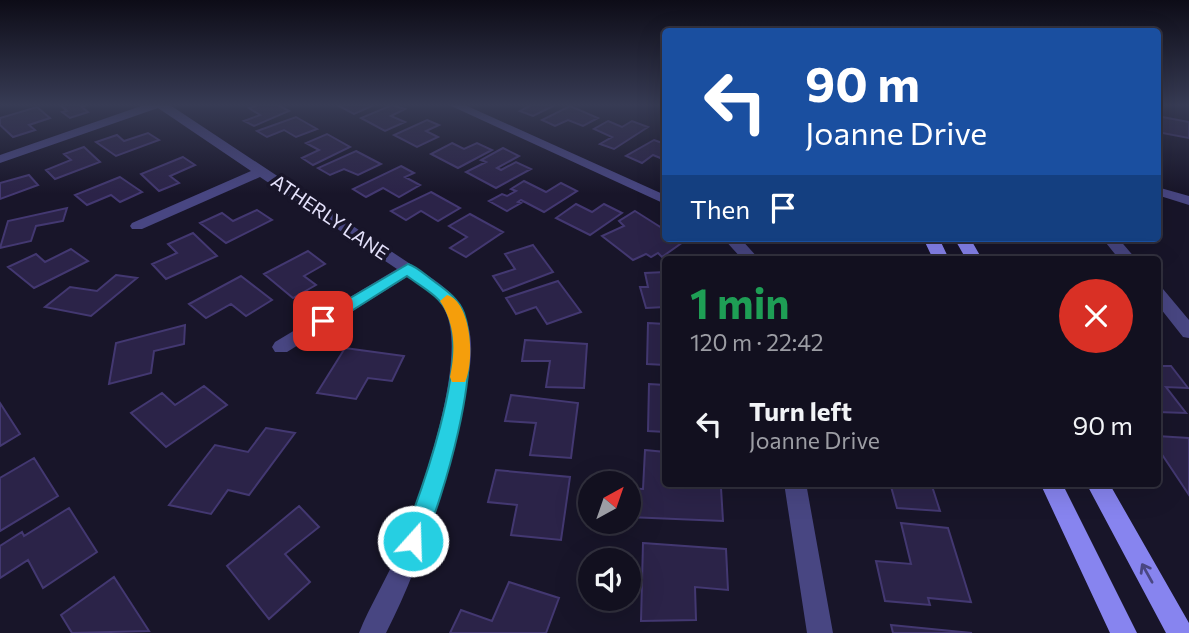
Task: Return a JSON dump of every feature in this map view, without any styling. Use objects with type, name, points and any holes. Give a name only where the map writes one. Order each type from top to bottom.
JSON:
[{"type":"main road","points":[[1053,487],[1124,633]]},
{"type":"main road","points":[[1099,487],[1180,633]]},
{"type":"street","points":[[0,159],[70,135]]},
{"type":"street","name":"ATHERLY LANE","points":[[207,135],[408,269],[445,297],[455,311],[461,333],[462,362],[440,469],[395,590],[372,633]]},
{"type":"street","points":[[520,135],[662,199]]},
{"type":"street","points":[[137,226],[262,171]]},
{"type":"street","points":[[1161,192],[1189,201]]},
{"type":"street","points":[[735,242],[748,256]]},
{"type":"street","points":[[1113,242],[1125,256]]},
{"type":"street","points":[[281,346],[408,269]]},
{"type":"street","points":[[1161,298],[1189,332]]},
{"type":"street","points":[[796,487],[820,633]]},
{"type":"building","points":[[117,135],[124,141],[143,135],[150,135],[159,140],[116,156],[96,142]]},
{"type":"building","points":[[328,135],[350,147],[313,165],[302,158],[319,150],[306,143]]},
{"type":"building","points":[[394,135],[433,135],[438,137],[417,147]]},
{"type":"building","points":[[606,135],[636,135],[614,149],[600,144],[612,137]]},
{"type":"building","points":[[1171,135],[1189,135],[1189,138]]},
{"type":"building","points":[[654,140],[662,143],[662,159],[653,155],[642,163],[626,156]]},
{"type":"building","points":[[452,143],[464,149],[477,143],[492,150],[458,168],[431,154]]},
{"type":"building","points":[[84,147],[100,162],[55,179],[46,170],[71,160],[64,154]]},
{"type":"building","points":[[503,148],[519,156],[497,168],[501,170],[516,162],[531,169],[496,188],[466,172],[486,162],[481,160]]},
{"type":"building","points":[[356,151],[381,164],[358,175],[344,169],[330,175],[318,168]]},
{"type":"building","points":[[183,157],[195,165],[170,176],[179,183],[159,191],[141,174]]},
{"type":"building","points":[[401,166],[414,173],[405,177],[420,185],[399,197],[383,188],[366,197],[353,189]]},
{"type":"building","points":[[29,175],[38,185],[0,199],[0,183]]},
{"type":"building","points":[[120,177],[142,192],[120,202],[111,195],[87,205],[75,195]]},
{"type":"building","points":[[524,181],[546,192],[561,183],[577,191],[544,212],[521,200],[518,202],[521,203],[507,211],[489,201],[516,191],[511,189]]},
{"type":"building","points":[[431,192],[460,208],[438,221],[421,211],[406,220],[391,211]]},
{"type":"building","points":[[576,204],[592,212],[604,204],[622,213],[590,235],[556,218]]},
{"type":"building","points":[[67,208],[63,221],[36,226],[31,241],[0,248],[8,221]]},
{"type":"building","points":[[257,210],[272,220],[226,243],[200,223],[222,213],[233,221]]},
{"type":"building","points":[[635,211],[662,228],[662,242],[683,242],[662,257],[658,253],[651,257],[646,254],[633,260],[602,236],[624,226],[619,221]]},
{"type":"building","points":[[470,214],[503,232],[466,257],[450,248],[467,237],[449,226]]},
{"type":"building","points":[[193,233],[217,256],[166,279],[152,264],[177,253],[168,244]]},
{"type":"building","points":[[533,245],[553,272],[503,291],[493,276],[515,269],[505,254]]},
{"type":"building","points":[[71,249],[88,261],[34,288],[8,267],[36,254],[45,262]]},
{"type":"building","points":[[308,251],[325,264],[304,276],[316,285],[293,298],[264,274]]},
{"type":"building","points":[[662,272],[662,307],[646,308],[640,287],[648,287],[645,273]]},
{"type":"building","points":[[116,275],[137,278],[91,316],[45,307],[70,287],[97,291]]},
{"type":"building","points":[[241,276],[272,300],[246,316],[231,304],[206,318],[189,304]]},
{"type":"building","points":[[558,281],[581,312],[547,324],[536,307],[516,314],[506,298]]},
{"type":"building","points":[[648,323],[662,324],[662,365],[647,364]]},
{"type":"building","points":[[185,325],[184,344],[154,351],[151,373],[109,384],[116,343]]},
{"type":"building","points":[[525,340],[587,344],[584,388],[546,387],[550,361],[522,361]]},
{"type":"building","points":[[345,348],[404,356],[392,381],[368,378],[356,399],[317,393]]},
{"type":"building","points":[[1161,366],[1171,366],[1188,388],[1166,387],[1186,413],[1161,412]]},
{"type":"building","points":[[649,384],[662,385],[662,432],[648,431]]},
{"type":"building","points":[[204,386],[227,405],[166,447],[131,413],[162,393],[175,405]]},
{"type":"building","points":[[511,395],[578,403],[571,458],[530,455],[536,423],[505,421]]},
{"type":"building","points":[[0,403],[20,434],[0,446]]},
{"type":"building","points":[[266,428],[295,433],[249,495],[228,490],[211,514],[169,505],[215,445],[248,452]]},
{"type":"building","points":[[1161,436],[1189,438],[1189,495],[1161,453]]},
{"type":"building","points":[[645,450],[662,452],[662,487],[721,488],[723,521],[641,518]]},
{"type":"building","points":[[34,458],[58,496],[0,531],[0,478]]},
{"type":"building","points":[[496,470],[570,477],[561,540],[511,535],[517,505],[488,502]]},
{"type":"building","points":[[891,487],[932,487],[940,511],[897,508]]},
{"type":"building","points":[[299,506],[319,527],[285,554],[310,582],[269,619],[227,566]]},
{"type":"building","points":[[69,508],[97,552],[43,588],[28,560],[0,578],[0,546],[22,532],[24,536]]},
{"type":"building","points":[[901,523],[948,528],[971,602],[928,598],[930,605],[885,601],[876,561],[911,564]]},
{"type":"building","points":[[643,543],[726,549],[728,590],[695,587],[696,620],[641,621]]},
{"type":"building","points":[[114,577],[149,631],[72,633],[61,615]]},
{"type":"building","points":[[509,582],[559,598],[546,633],[450,633],[461,610],[492,621]]},
{"type":"building","points":[[891,625],[972,633],[893,633]]},
{"type":"slow traffic","points":[[447,301],[455,311],[461,333],[462,362],[458,377]]},
{"type":"route","points":[[323,321],[408,269],[445,297],[455,311],[461,333],[462,362],[440,469],[413,541]]}]
